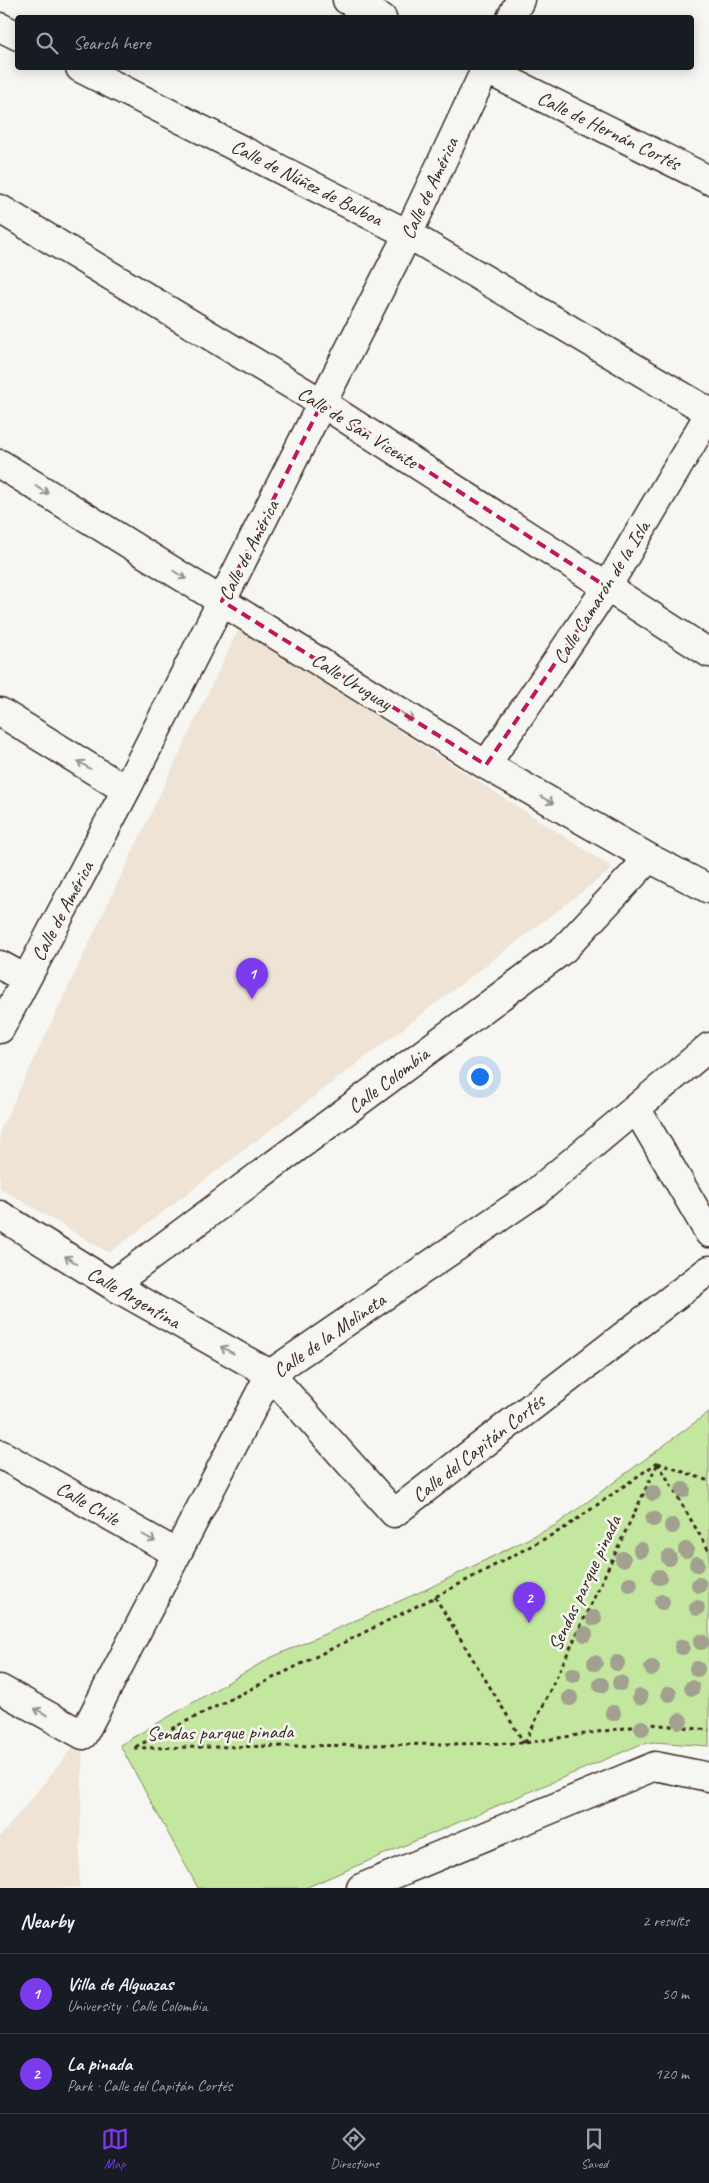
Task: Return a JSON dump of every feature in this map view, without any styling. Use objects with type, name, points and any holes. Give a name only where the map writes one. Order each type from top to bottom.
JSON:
[{"type":"street","points":[[347,0],[376,15]]},
{"type":"street","points":[[512,15],[520,0]]},
{"type":"street","points":[[0,27],[15,34]]},
{"type":"street","name":"Calle de Núñez de Balboa","points":[[84,70],[408,234],[709,413]]},
{"type":"street","name":"Calle de América","points":[[0,1028],[126,790],[408,234],[484,70]]},
{"type":"street","name":"Calle de Hernán Cortés","points":[[489,70],[709,180]]},
{"type":"street","name":"Calle de San Vicente","points":[[0,209],[322,403],[709,653]]},
{"type":"street","name":"Calle Camarón de la Isla","points":[[486,765],[607,588],[709,413]]},
{"type":"street","name":"Calle Uruguay","points":[[0,464],[486,765],[648,858],[709,889]]},
{"type":"street","points":[[0,712],[126,790]]},
{"type":"street","name":"Calle Colombia","points":[[112,1285],[564,949],[648,858]]},
{"type":"street","points":[[0,965],[26,979]]},
{"type":"street","name":"Calle de la Molineta","points":[[0,1689],[82,1735],[270,1374],[534,1193],[709,1047]]},
{"type":"street","points":[[636,1108],[709,1233]]},
{"type":"street","name":"Calle Argentina","points":[[0,1215],[112,1285],[270,1374]]},
{"type":"street","name":"Calle del Capitán Cortés","points":[[270,1374],[394,1513],[709,1270]]},
{"type":"street","name":"Calle Chile","points":[[0,1454],[176,1553]]},
{"type":"street","points":[[361,1888],[655,1766],[709,1777]]},
{"type":"path","points":[[658,1462],[709,1481]]},
{"type":"path","points":[[658,1462],[709,1551]]},
{"type":"path","name":"Sendas parque pinada","points":[[658,1462],[563,1529],[435,1597],[133,1748],[524,1743],[651,1724],[709,1730]]},
{"type":"path","name":"Sendas parque pinada","points":[[524,1743],[658,1462]]},
{"type":"path","points":[[435,1597],[524,1743]]},
{"type":"highlighted area","points":[[322,403],[607,587],[486,765],[222,601]]},
{"type":"shaded area","points":[[239,628],[613,868],[109,1253],[0,1188],[0,1131]]},
{"type":"shaded area","points":[[83,1735],[79,1888],[0,1888],[0,1837]]},
{"type":"green space","points":[[709,1412],[709,1746],[654,1742],[639,1745],[305,1888],[198,1888],[120,1745],[270,1658],[427,1589],[556,1525]]},
{"type":"place","name":"Villa de Alguazas","points":[[252,999]]},
{"type":"place","name":"La pinada","points":[[529,1623]]}]
